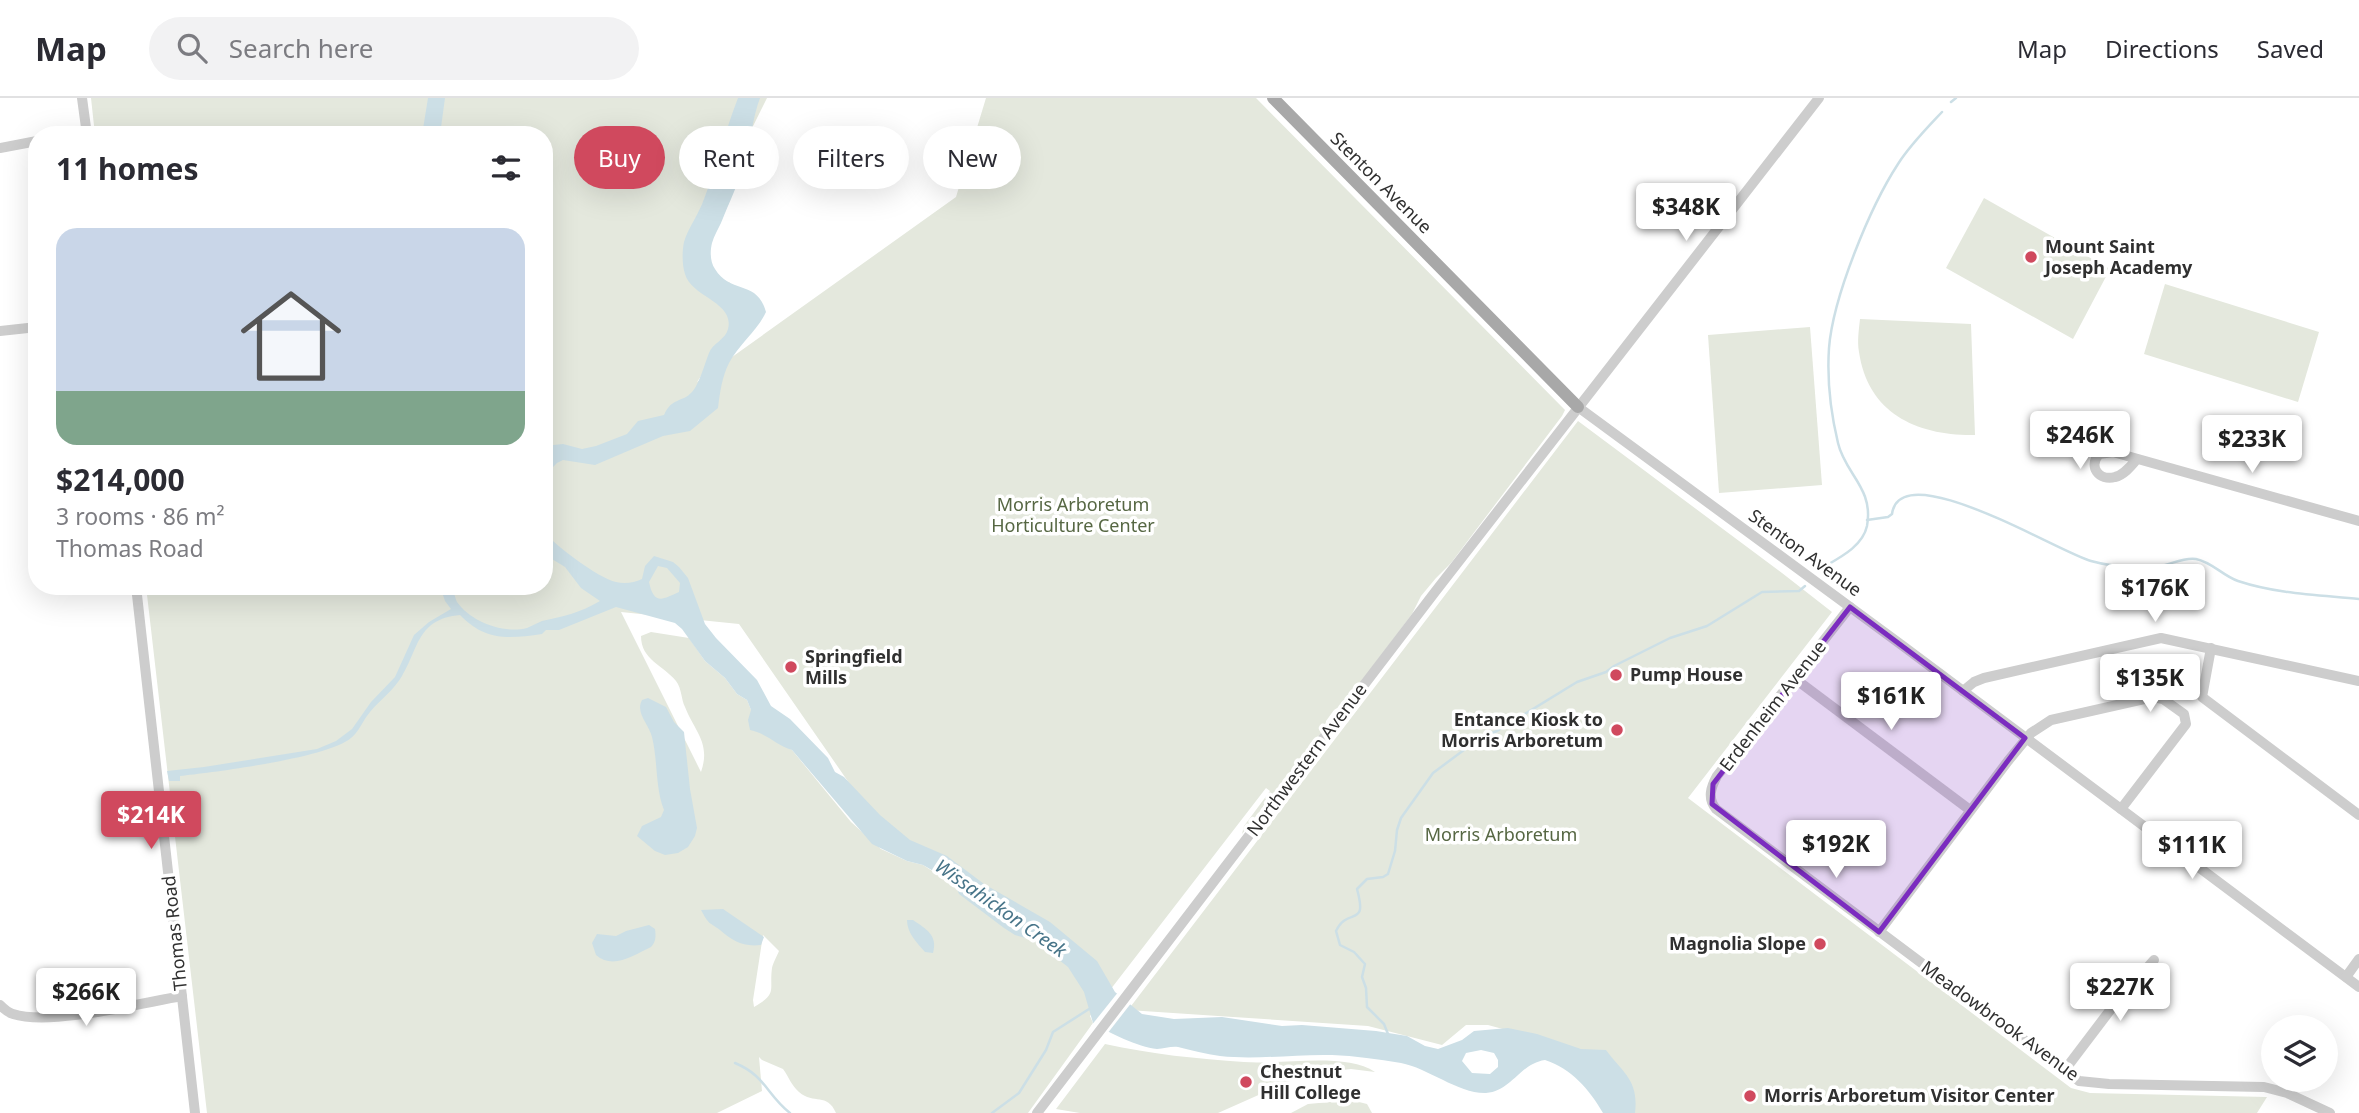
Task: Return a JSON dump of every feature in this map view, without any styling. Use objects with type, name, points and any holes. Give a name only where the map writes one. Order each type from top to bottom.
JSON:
[{"type":"main road","name":"Stenton Avenue","points":[[1273,98],[1578,407]]},
{"type":"street","points":[[82,98],[86,126]]},
{"type":"street","name":"Northwestern Avenue","points":[[1037,1113],[1578,407],[1819,98]]},
{"type":"street","points":[[0,148],[28,143]]},
{"type":"street","points":[[0,331],[28,328]]},
{"type":"street","name":"Stenton Avenue","points":[[1578,407],[2359,987]]},
{"type":"street","points":[[2137,459],[2359,521]]},
{"type":"street","name":"Thomas Road","points":[[137,595],[195,1113]]},
{"type":"street","name":"Erdenheim Avenue","points":[[1716,809],[1711,800],[1713,784],[1850,607]]},
{"type":"street","points":[[1963,691],[1984,678],[2154,639],[2211,648],[2359,681]]},
{"type":"street","points":[[2211,648],[2202,697],[2359,815]]},
{"type":"street","points":[[1794,678],[1970,810]]},
{"type":"street","points":[[1879,932],[2025,738],[2051,720],[2153,697],[2163,699],[2180,711],[2186,720],[2184,728],[2122,809]]},
{"type":"street","name":"Meadowbrook Avenue","points":[[1716,809],[2074,1078],[2084,1082],[2271,1088],[2330,1113]]},
{"type":"street","points":[[2346,976],[2359,959]]},
{"type":"street","points":[[2064,1070],[2111,1009],[2154,960]]},
{"type":"street","points":[[0,1005],[11,1014],[40,1018],[182,996]]},
{"type":"highlighted area","points":[[1850,607],[2025,738],[1879,932],[1712,804],[1713,784]]},
{"type":"green space","name":"Morris Arboretum Horticulture Center","points":[[91,98],[767,98],[753,126],[679,126],[679,189],[722,189],[690,253],[702,278],[729,282],[750,304],[697,382],[956,197],[958,189],[1021,189],[1021,126],[978,126],[986,98],[1256,98],[1565,410],[1451,563],[1421,596],[1412,614],[1345,703],[1334,710],[1326,721],[1325,728],[1242,834],[1244,826],[1270,791],[1266,788],[1090,1016],[1093,1023],[1028,1113],[836,1113],[829,1103],[799,1092],[783,1069],[759,1057],[762,1091],[717,1113],[207,1113],[147,595],[553,595],[553,126],[94,126]],"holes":[[[621,612],[739,624],[883,832],[940,876],[923,865],[881,849],[851,822],[792,750],[760,732],[747,700],[737,694],[725,678],[705,661],[689,638],[651,632],[641,636],[642,644],[649,657],[678,684],[703,745],[704,762],[701,772]],[[763,935],[779,951],[772,968],[771,991],[767,998],[754,1007]]]},
{"type":"green space","points":[[1984,198],[2110,269],[2073,339],[1946,268]]},
{"type":"green space","points":[[2165,284],[2319,332],[2298,402],[2144,354]]},
{"type":"green space","points":[[1860,319],[1971,324],[1975,435],[1934,431],[1916,426],[1885,406],[1864,373],[1858,348]]},
{"type":"green space","points":[[1810,327],[1822,485],[1719,493],[1708,335]]},
{"type":"green space","name":"Morris Arboretum","points":[[1578,421],[1832,612],[1688,798],[2071,1088],[2090,1093],[2267,1097],[2257,1113],[1621,1113],[1533,1037],[1488,1025],[1466,1025],[1442,1045],[1368,1026],[1128,1010]]},
{"type":"green space","points":[[1105,1044],[1227,1061],[1347,1062],[1375,1072],[1351,1069],[1306,1074],[1218,1113],[1080,1113],[1056,1109]]},
{"type":"green space","points":[[1351,1100],[1367,1104],[1372,1113],[1291,1113],[1308,1104]]},
{"type":"water","points":[[428,98],[445,98],[441,126],[423,126]]},
{"type":"water","points":[[738,98],[760,98],[752,126],[729,126]]},
{"type":"water","points":[[707,189],[735,189],[713,240],[713,266],[728,282],[756,295],[766,312],[729,363],[718,408],[690,431],[663,436],[595,465],[563,460],[553,467],[553,445],[563,444],[582,449],[596,446],[627,434],[638,421],[664,415],[670,405],[695,389],[711,350],[727,333],[728,320],[725,312],[689,282],[684,270],[684,242]]},
{"type":"water","name":"Wissahickon Creek","points":[[553,541],[588,568],[616,582],[642,579],[645,566],[654,556],[673,562],[688,578],[705,624],[757,680],[771,706],[790,719],[828,758],[835,772],[844,777],[880,815],[910,840],[947,856],[984,884],[1050,922],[1097,961],[1115,992],[1142,1014],[1174,1019],[1222,1017],[1282,1026],[1376,1031],[1407,1036],[1425,1046],[1438,1049],[1462,1040],[1474,1031],[1508,1028],[1537,1034],[1581,1049],[1606,1050],[1632,1085],[1635,1092],[1635,1113],[1603,1113],[1579,1081],[1563,1068],[1545,1060],[1528,1067],[1503,1088],[1486,1093],[1465,1089],[1411,1066],[1392,1062],[1332,1055],[1220,1056],[1178,1047],[1149,1048],[1115,1035],[1093,1023],[1084,992],[1068,967],[1035,941],[1015,935],[1004,928],[959,894],[955,884],[949,880],[923,865],[907,861],[872,844],[792,750],[750,730],[748,720],[751,710],[747,700],[737,694],[725,678],[705,661],[682,629],[675,623],[616,607],[559,630],[546,630],[542,634],[518,637],[488,634],[460,615],[435,622],[421,636],[399,681],[370,712],[351,738],[320,752],[296,758],[180,776],[180,781],[169,781],[167,771],[317,749],[336,741],[352,729],[371,702],[395,677],[414,635],[451,609],[443,595],[455,595],[463,609],[479,621],[508,629],[527,628],[600,601],[581,588],[565,567],[553,560]],"holes":[[[658,566],[667,568],[680,583],[679,592],[656,598],[649,582]],[[1481,1050],[1494,1053],[1498,1067],[1490,1074],[1472,1073],[1462,1061],[1466,1053]]]},
{"type":"water","points":[[648,698],[666,707],[674,722],[684,732],[697,828],[688,847],[678,853],[665,855],[655,851],[637,836],[642,826],[661,817],[664,810],[652,737],[640,709],[642,700]]},
{"type":"water","points":[[723,909],[764,937],[761,945],[748,945],[734,940],[709,923],[701,910]]},
{"type":"water","points":[[907,920],[913,920],[930,933],[934,942],[933,953],[925,952],[916,941]]},
{"type":"water","points":[[649,925],[655,929],[655,941],[651,947],[616,961],[596,955],[592,943],[597,934],[616,936]]},
{"type":"pier","points":[[1119,991],[1132,1002],[1107,1034],[1091,1026]]},
{"type":"waterway","points":[[1951,102],[1956,98]]},
{"type":"waterway","points":[[1817,571],[1853,547],[1867,526],[1866,501],[1842,454],[1832,408],[1829,348],[1838,304],[1854,253],[1887,182],[1908,150],[1942,112]]},
{"type":"waterway","points":[[1867,520],[1888,517],[1902,498],[1922,495],[1950,500],[1983,512],[2099,563],[2151,567],[2196,559],[2233,579],[2268,589],[2359,599]]},
{"type":"waterway","points":[[1388,1034],[1384,1024],[1367,1007],[1366,988],[1362,977],[1365,964],[1354,952],[1340,945],[1336,931],[1341,924],[1358,913],[1360,901],[1357,889],[1367,879],[1388,874],[1401,818],[1433,773],[1480,738],[1497,731],[1577,682],[1606,672],[1670,638],[1707,626],[1762,592],[1799,591],[1805,586]]},
{"type":"waterway","points":[[992,1113],[1019,1093],[1046,1050],[1053,1032],[1089,1009]]},
{"type":"waterway","points":[[735,1063],[760,1080],[790,1113]]},
{"type":"place","name":"Mount Saint Joseph Academy","points":[[2031,257]]},
{"type":"place","name":"Springfield Mills","points":[[791,667]]},
{"type":"place","name":"Pump House","points":[[1616,675]]},
{"type":"place","name":"Entance Kiosk to Morris Arboretum","points":[[1617,730]]},
{"type":"place","name":"Magnolia Slope","points":[[1820,944]]},
{"type":"place","name":"Chestnut Hill College","points":[[1246,1082]]},
{"type":"place","name":"Morris Arboretum Visitor Center","points":[[1750,1096]]}]
